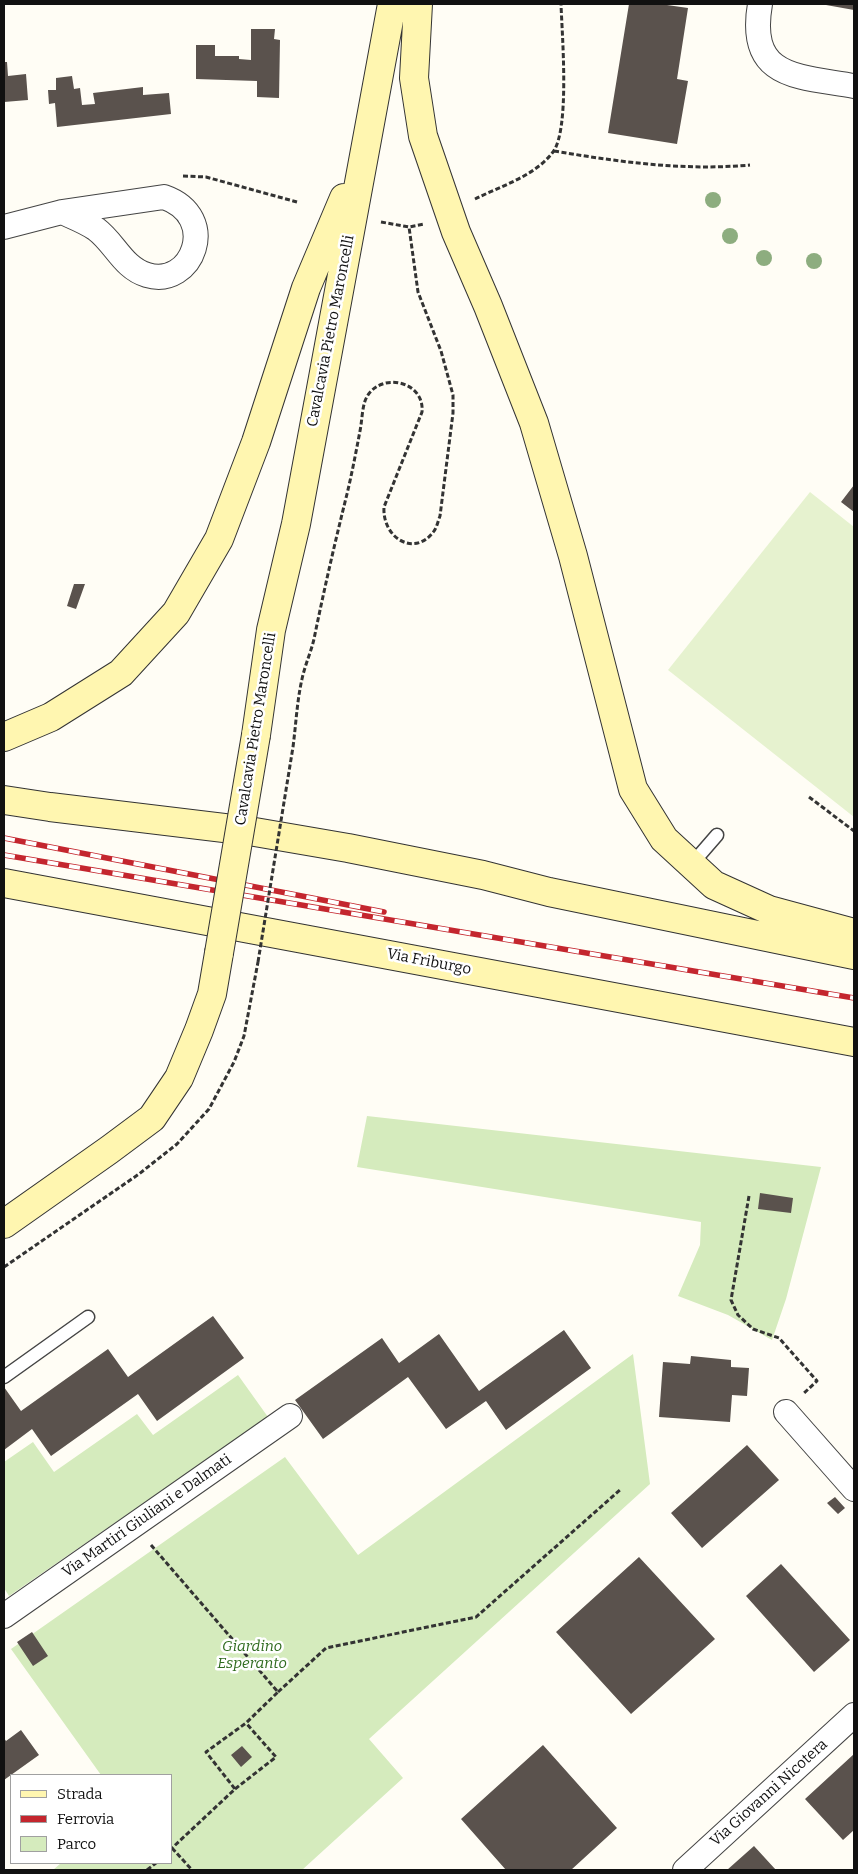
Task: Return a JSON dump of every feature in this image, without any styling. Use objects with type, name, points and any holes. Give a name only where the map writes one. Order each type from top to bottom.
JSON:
[{"type":"main road","name":"Cavalcavia Pietro Maroncelli","points":[[4,1224],[152,1118],[179,1078],[212,994],[256,735],[271,630],[296,524],[392,4]]},
{"type":"main road","points":[[418,4],[414,78],[423,136],[456,232],[488,306],[534,423],[573,556],[633,789],[664,839],[714,884],[769,910],[854,933]]},
{"type":"main road","name":"Cavalcavia Pietro Maroncelli","points":[[4,737],[50,717],[121,673],[176,613],[219,539],[256,442],[306,288],[364,150]]},
{"type":"main road","points":[[4,800],[249,830],[483,875],[549,892],[854,954]]},
{"type":"main road","name":"Via Friburgo","points":[[4,883],[854,1042]]},
{"type":"street","points":[[760,4],[759,34],[764,55],[777,67],[797,76],[854,86]]},
{"type":"street","points":[[4,227],[62,212],[164,198],[175,202],[185,209],[192,219],[196,231],[195,244],[191,255],[184,265],[174,272],[162,276],[149,276],[138,272],[128,264],[97,230],[62,212]]},
{"type":"street","points":[[786,1412],[854,1489]]},
{"type":"street","name":"Via Martiri Giuliani e Dalmati","points":[[4,1615],[290,1416]]},
{"type":"street","name":"Via Giovanni Nicotera","points":[[685,1870],[854,1715]]},
{"type":"lane","points":[[691,865],[717,835]]},
{"type":"lane","points":[[4,1377],[88,1317]]},
{"type":"path","points":[[474,199],[524,176],[538,167],[554,151],[560,136],[564,105],[561,4]]},
{"type":"path","points":[[554,151],[620,162],[713,168],[750,165]]},
{"type":"path","points":[[176,175],[206,177],[297,202]]},
{"type":"path","points":[[378,221],[409,226],[430,222]]},
{"type":"path","points":[[4,1268],[139,1174],[178,1144],[204,1115],[222,1087],[244,1036],[258,962],[302,680],[349,486],[365,401],[369,394],[384,384],[401,382],[408,385],[415,390],[422,406],[422,412],[384,508],[383,518],[386,526],[397,540],[417,543],[428,538],[435,530],[440,516],[453,413],[453,394],[441,351],[418,292],[409,226]]},
{"type":"path","points":[[809,797],[854,831]]},
{"type":"path","points":[[749,1196],[731,1300],[738,1315],[753,1329],[780,1338],[818,1381],[786,1412]]},
{"type":"path","points":[[235,1789],[206,1752],[246,1724],[326,1648],[476,1617],[620,1490]]},
{"type":"path","points":[[134,1525],[278,1692]]},
{"type":"path","points":[[192,1870],[172,1848],[235,1789],[276,1757],[246,1724]]},
{"type":"green space","points":[[810,492],[854,527],[854,817],[668,670]]},
{"type":"green space","points":[[367,1116],[821,1167],[786,1299],[772,1340],[728,1315],[678,1296],[700,1245],[701,1222],[357,1167]]},
{"type":"green space","name":"Giardino Esperanto","points":[[633,1354],[650,1484],[369,1739],[403,1778],[302,1870],[53,1870],[60,1864],[172,1864],[172,1774],[100,1774],[11,1649],[285,1457],[358,1555]]},
{"type":"green space","points":[[238,1375],[268,1417],[9,1596],[4,1588],[4,1462],[33,1442],[54,1472],[137,1414],[153,1435]]},
{"type":"building","points":[[629,4],[660,4],[688,8],[677,79],[688,81],[677,144],[608,133]]},
{"type":"building","points":[[854,4],[854,10],[826,5]]},
{"type":"building","points":[[251,29],[275,29],[274,39],[280,40],[279,98],[257,97],[257,81],[196,79],[196,45],[215,45],[215,56],[239,56],[239,59],[251,60]]},
{"type":"building","points":[[4,62],[7,62],[8,76],[26,74],[28,100],[4,102]]},
{"type":"building","points":[[72,76],[74,89],[80,88],[82,105],[95,104],[93,93],[143,87],[143,95],[169,93],[171,114],[57,127],[55,103],[49,104],[48,90],[56,90],[56,78]]},
{"type":"building","points":[[854,485],[854,512],[841,502]]},
{"type":"building","points":[[74,584],[85,584],[76,609],[67,606]]},
{"type":"building","points":[[760,1193],[793,1198],[791,1213],[758,1209]]},
{"type":"building","points":[[213,1316],[244,1358],[157,1421],[138,1394],[51,1456],[32,1429],[4,1450],[4,1387],[21,1411],[108,1349],[128,1377]]},
{"type":"building","points":[[564,1330],[591,1368],[506,1430],[486,1401],[446,1429],[408,1377],[323,1439],[295,1400],[382,1338],[399,1363],[439,1334],[479,1391]]},
{"type":"building","points":[[691,1356],[731,1360],[731,1367],[749,1368],[747,1396],[732,1395],[730,1422],[659,1417],[663,1362],[690,1364]]},
{"type":"building","points":[[747,1445],[779,1480],[702,1548],[671,1513]]},
{"type":"building","points":[[835,1497],[845,1508],[838,1514],[827,1503]]},
{"type":"building","points":[[639,1557],[715,1639],[631,1714],[556,1632]]},
{"type":"building","points":[[781,1564],[850,1640],[814,1672],[746,1596]]},
{"type":"building","points":[[32,1632],[48,1656],[33,1666],[17,1642]]},
{"type":"building","points":[[21,1730],[39,1755],[4,1780],[4,1738],[6,1741]]},
{"type":"building","points":[[543,1745],[617,1828],[571,1870],[506,1870],[461,1819]]},
{"type":"building","points":[[242,1746],[252,1757],[241,1767],[231,1755]]},
{"type":"building","points":[[854,1754],[854,1830],[843,1840],[805,1799]]},
{"type":"building","points":[[754,1846],[776,1870],[727,1870]]},
{"type":"railway","points":[[4,838],[384,912]]},
{"type":"railway","points":[[4,855],[854,998]]}]
